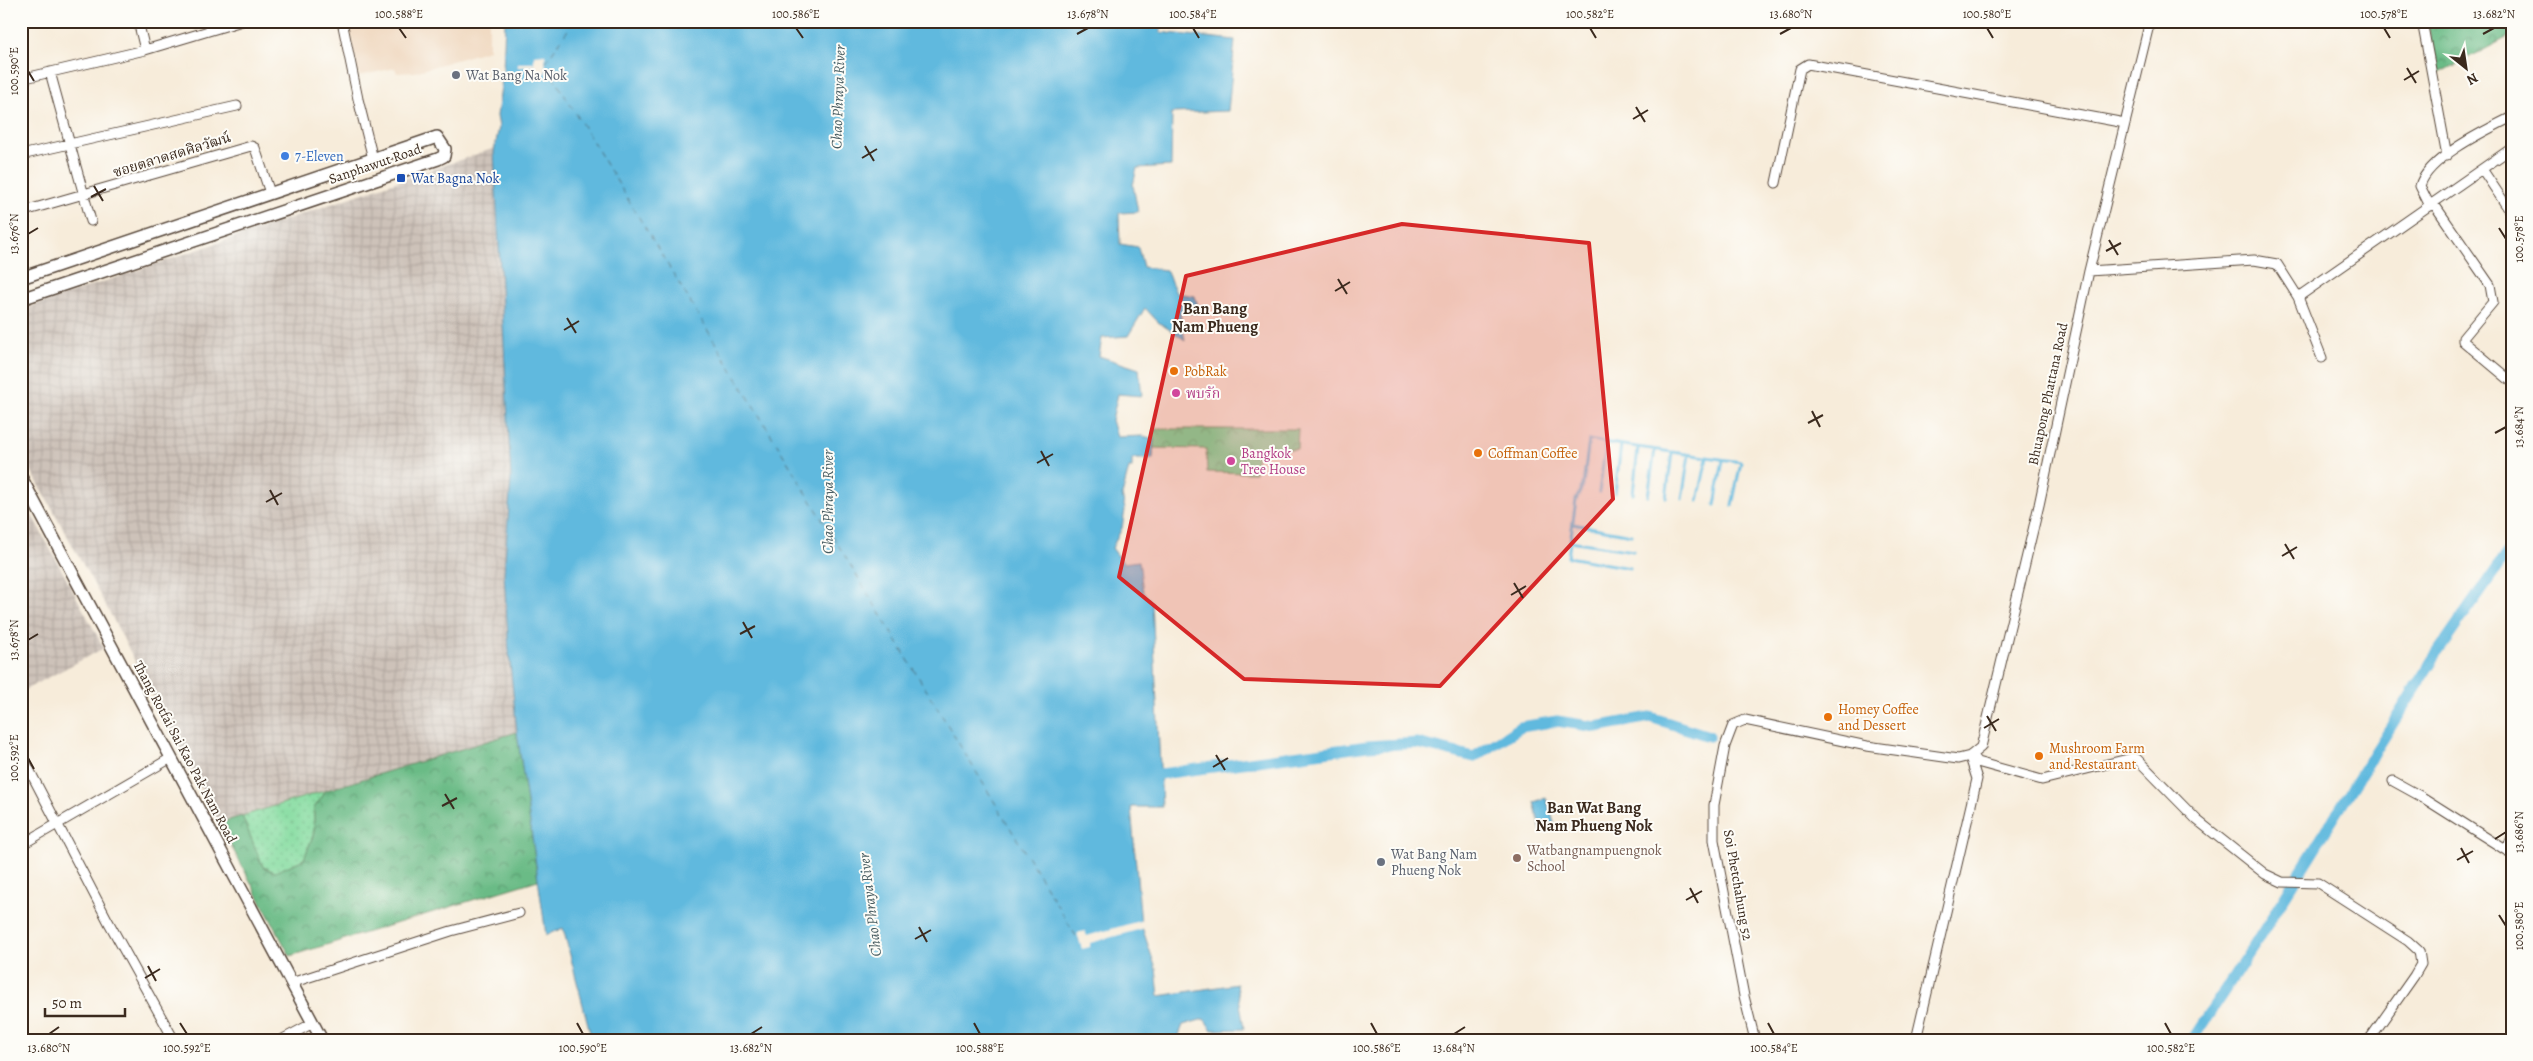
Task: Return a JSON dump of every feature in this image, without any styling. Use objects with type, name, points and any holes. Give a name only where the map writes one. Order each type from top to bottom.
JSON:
[{"type":"street","points":[[138,21],[144,50]]},
{"type":"street","points":[[21,79],[144,50],[242,21]]},
{"type":"street","points":[[342,21],[358,100],[374,159]]},
{"type":"street","name":"Bhuapong Phattana Road","points":[[1970,756],[1981,747],[2039,505],[2089,271],[2150,21]]},
{"type":"street","points":[[2422,21],[2447,156]]},
{"type":"street","points":[[1776,183],[1800,69],[1808,64],[2125,123]]},
{"type":"street","points":[[50,72],[91,221]]},
{"type":"street","points":[[21,155],[238,106]]},
{"type":"street","points":[[2512,117],[2468,139],[2421,181],[2422,194],[2490,285],[2493,293],[2493,302],[2463,338],[2464,341],[2512,382]]},
{"type":"street","name":"Sanphawut Road","points":[[21,278],[437,137],[445,150],[444,156],[438,159],[21,299]]},
{"type":"street","name":"ซอยตลาดสดศิลวัฒน์","points":[[21,212],[251,146],[255,148],[270,193]]},
{"type":"street","points":[[2298,297],[2512,148]]},
{"type":"street","points":[[362,163],[368,183]]},
{"type":"street","points":[[2482,169],[2512,214]]},
{"type":"street","points":[[2089,271],[2254,260],[2273,263],[2281,268],[2298,297],[2322,358]]},
{"type":"street","name":"Thang Rotfai Sai Kao Pak Nam Road","points":[[21,477],[322,1040]]},
{"type":"street","name":"Soi Phetchahung 52","points":[[1755,1040],[1744,996],[1714,840],[1714,805],[1725,746],[1733,725],[1745,720],[1753,721],[1867,746],[1958,759],[1970,756]]},
{"type":"street","points":[[21,754],[108,921],[174,1040]]},
{"type":"street","points":[[1970,756],[1977,762],[2042,780],[2132,758],[2137,760],[2202,825],[2265,874],[2282,882],[2302,881],[2318,883],[2419,951],[2421,964],[2369,1040]]},
{"type":"street","points":[[1916,1040],[1978,779],[1970,756]]},
{"type":"street","points":[[21,845],[171,758]]},
{"type":"street","points":[[2392,781],[2422,796],[2509,852],[2512,837]]},
{"type":"street","points":[[291,984],[451,931],[519,913]]},
{"type":"street","points":[[281,1040],[313,1023]]},
{"type":"highlighted area","points":[[1402,224],[1589,243],[1613,499],[1440,686],[1244,679],[1119,577],[1186,276]]},
{"type":"shaded area","points":[[354,21],[489,21],[489,50],[415,72],[397,73],[395,68],[359,76],[347,23]]},
{"type":"shaded area","points":[[495,148],[511,479],[504,573],[517,732],[219,823],[112,617],[21,452],[21,310]]},
{"type":"shaded area","points":[[21,495],[104,648],[21,692]]},
{"type":"green space","points":[[2427,21],[2512,21],[2512,35],[2438,74]]},
{"type":"green space","name":"Bangkok Tree House","points":[[1154,429],[1298,429],[1297,449],[1257,450],[1255,473],[1207,472],[1206,449],[1153,448]]},
{"type":"green space","points":[[517,732],[538,880],[290,956],[219,823],[242,816],[263,867],[275,872],[304,859],[314,833],[314,808],[327,790]]},
{"type":"green space","points":[[327,790],[314,808],[314,833],[304,859],[275,872],[263,867],[242,816]]},
{"type":"water","name":"Chao Phraya River","points":[[505,21],[1166,21],[1159,32],[1235,40],[1228,111],[1172,113],[1171,166],[1137,168],[1133,185],[1138,212],[1119,213],[1120,244],[1138,247],[1143,267],[1166,270],[1176,293],[1195,296],[1200,313],[1180,313],[1185,340],[1158,322],[1145,308],[1128,336],[1102,338],[1099,356],[1139,369],[1142,396],[1118,394],[1112,420],[1117,437],[1143,436],[1154,439],[1153,459],[1132,459],[1132,468],[1129,468],[1122,495],[1125,510],[1122,528],[1112,548],[1123,563],[1139,561],[1143,592],[1152,602],[1162,807],[1131,807],[1141,924],[1156,969],[1159,996],[1237,984],[1244,1029],[1212,1030],[1204,1019],[1183,1025],[1177,1040],[592,1040],[563,928],[546,935],[517,732],[509,653],[504,573],[511,479],[494,152],[499,127],[497,116],[503,71]]},
{"type":"water","points":[[1546,798],[1555,826],[1541,831],[1534,802]]},
{"type":"pier","points":[[545,54],[546,73],[534,73],[534,66],[518,67],[518,63],[534,63],[534,55]]},
{"type":"pier","points":[[1143,920],[1145,928],[1090,943],[1090,947],[1082,949],[1077,933],[1085,931],[1087,936]]},
{"type":"waterway","points":[[1630,568],[1568,557],[1576,500],[1583,485],[1589,440],[1741,462],[1732,506]]},
{"type":"waterway","points":[[1599,492],[1606,443]]},
{"type":"waterway","points":[[1615,493],[1621,445]]},
{"type":"waterway","points":[[1633,494],[1638,448]]},
{"type":"waterway","points":[[1648,496],[1655,450]]},
{"type":"waterway","points":[[1666,498],[1672,453]]},
{"type":"waterway","points":[[1682,499],[1689,455]]},
{"type":"waterway","points":[[1698,501],[1707,458]]},
{"type":"waterway","points":[[1715,505],[1723,460]]},
{"type":"waterway","points":[[1573,524],[1631,535]]},
{"type":"waterway","points":[[1570,541],[1633,551]]},
{"type":"waterway","points":[[2192,1040],[2252,949],[2435,656],[2512,546]]},
{"type":"waterway","points":[[1146,776],[1368,746],[1417,743],[1474,757],[1521,727],[1557,721],[1596,727],[1650,717],[1709,736]]},
{"type":"ferry route","points":[[574,21],[545,63],[1079,941]]},
{"type":"place","name":"Wat Bang Na Nok","points":[[456,75]]},
{"type":"place","name":"7-Eleven","points":[[285,156]]},
{"type":"place","name":"Wat Bagna Nok","points":[[401,178]]},
{"type":"place","name":"PobRak","points":[[1174,371]]},
{"type":"place","name":"พบรัก","points":[[1176,393]]},
{"type":"place","name":"Coffman Coffee","points":[[1478,453]]},
{"type":"place","name":"Bangkok Tree House","points":[[1231,461]]},
{"type":"place","name":"Homey Coffee and Dessert","points":[[1828,717]]},
{"type":"place","name":"Mushroom Farm and Restaurant","points":[[2039,756]]},
{"type":"place","name":"Watbangnampuengnok School","points":[[1517,858]]},
{"type":"place","name":"Wat Bang Nam Phueng Nok","points":[[1381,862]]},
{"type":"district","name":"Ban Bang Nam Phueng","points":[[1215,318]]},
{"type":"district","name":"Ban Wat Bang Nam Phueng Nok","points":[[1594,817]]}]
